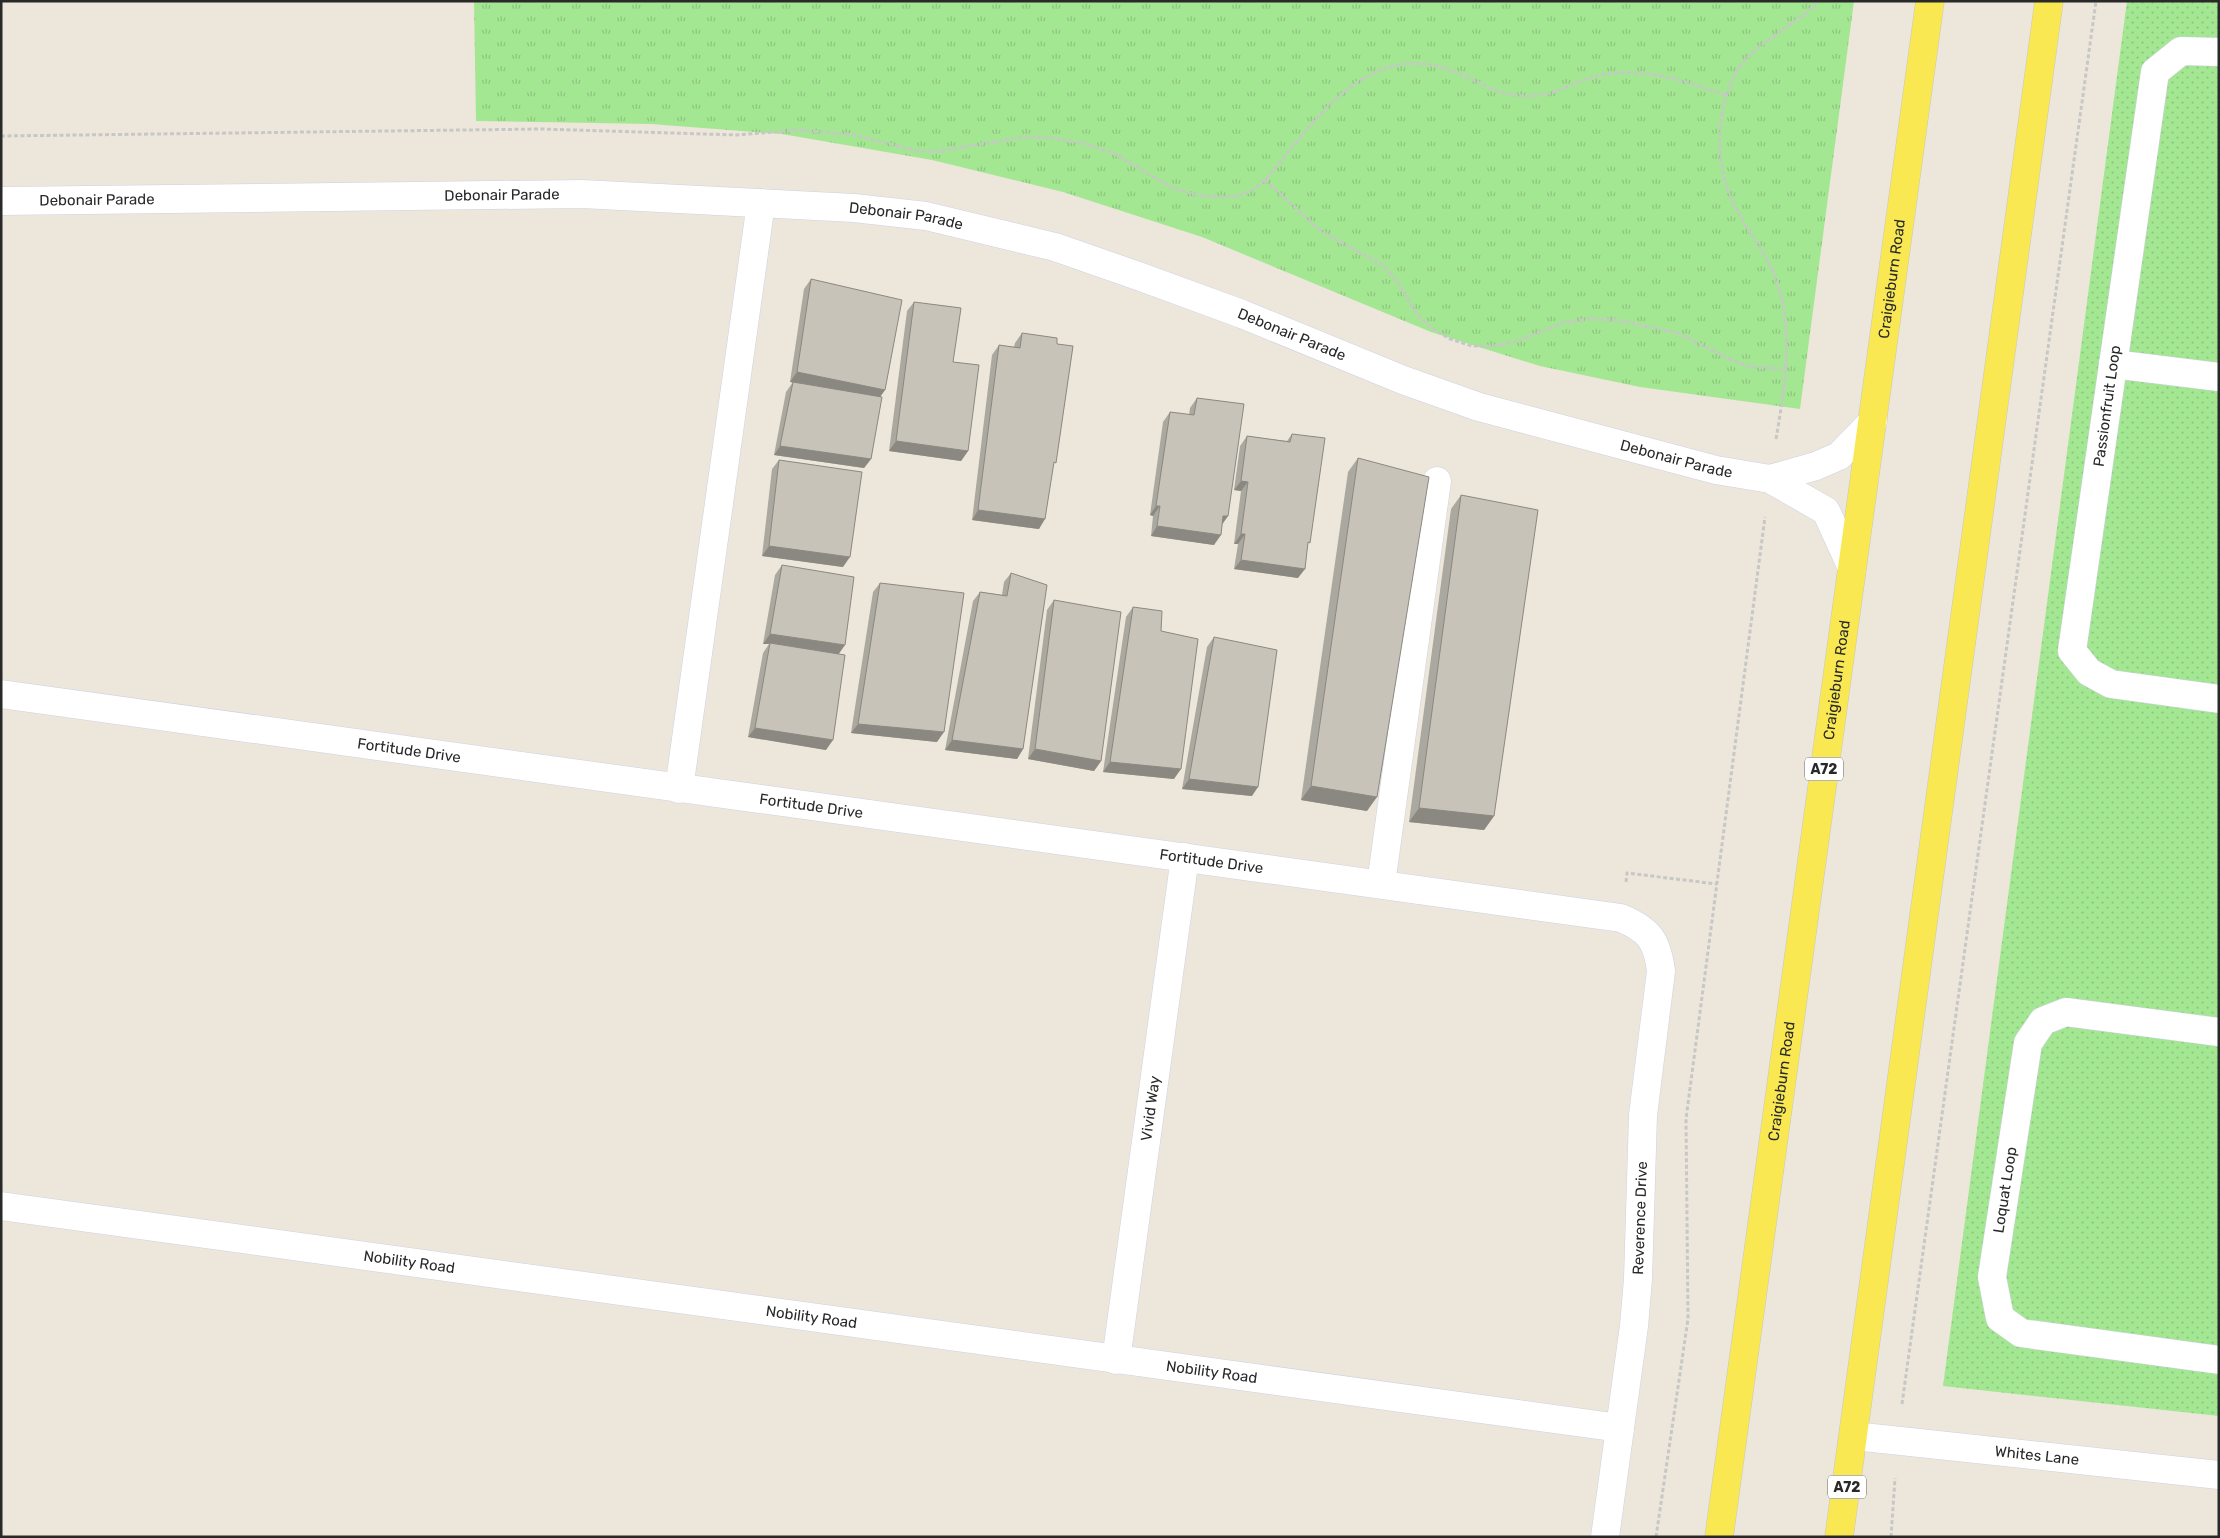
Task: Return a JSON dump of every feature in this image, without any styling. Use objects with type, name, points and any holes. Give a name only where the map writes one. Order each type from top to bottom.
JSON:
[{"type":"main road","name":"Craigieburn Road","points":[[1719,1537],[1930,1]]},
{"type":"main road","name":"A72","points":[[1839,1537],[2049,1]]},
{"type":"street","name":"Passionfruit Loop","points":[[2219,52],[2181,51],[2155,72],[2072,651],[2089,672],[2111,684],[2219,699]]},
{"type":"street","name":"Debonair Parade","points":[[1,201],[582,194],[854,208],[926,216],[1055,247],[1242,314],[1402,380],[1479,407],[1716,470],[1770,479]]},
{"type":"street","points":[[679,789],[761,203]]},
{"type":"street","points":[[2113,364],[2219,377]]},
{"type":"street","points":[[1770,479],[1816,466],[1839,456],[1872,420]]},
{"type":"street","points":[[1770,479],[1826,511],[1852,568]]},
{"type":"street","points":[[1381,884],[1437,481]]},
{"type":"street","name":"Fortitude Drive","points":[[1,694],[1621,918]]},
{"type":"street","name":"Vivid Way","points":[[1116,1360],[1185,858]]},
{"type":"street","name":"Reverence Drive","points":[[1605,1537],[1637,1298],[1643,1115],[1660,971],[1659,953],[1652,938],[1639,925],[1621,918]]},
{"type":"street","name":"Loquat Loop","points":[[2219,1032],[2066,1012],[2043,1021],[2028,1043],[1992,1277],[2000,1318],[2021,1333],[2219,1360]]},
{"type":"street","name":"Nobility Road","points":[[1,1206],[1620,1428]]},
{"type":"street","name":"Whites Lane","points":[[1854,1436],[2219,1475]]},
{"type":"path","points":[[1656,1537],[1688,1319],[1686,1119],[1786,369],[1786,338],[1782,298],[1776,278],[1734,204],[1724,178],[1721,153],[1721,120],[1726,95],[1738,68],[1763,45],[1807,14],[1819,1]]},
{"type":"path","points":[[1891,1537],[1897,1441],[2096,1]]},
{"type":"path","points":[[1,136],[540,129],[737,135],[798,130],[855,135],[912,150],[932,152],[1016,138],[1052,138],[1086,144],[1113,153],[1171,187],[1196,195],[1218,197],[1239,196],[1251,191],[1265,180],[1334,98],[1354,83],[1400,63],[1427,63],[1451,70],[1509,96],[1553,93],[1600,75],[1625,72],[1655,74],[1726,95]]},
{"type":"path","points":[[1265,180],[1322,232],[1383,265],[1399,284],[1415,312],[1429,326],[1450,340],[1472,346],[1494,346],[1518,341],[1566,322],[1592,318],[1618,320],[1678,333],[1751,367],[1786,369]]},
{"type":"path","points":[[1621,918],[1627,873],[1717,884]]},
{"type":"green space","points":[[474,1],[1854,1],[1800,409],[1640,387],[1540,366],[1431,332],[1202,237],[1063,192],[932,160],[782,134],[651,124],[476,121]]},
{"type":"green space","points":[[2127,1],[2219,1],[2219,1416],[1943,1386]]},
{"type":"building","points":[[811,279],[902,300],[885,390],[797,372]]},
{"type":"building","points":[[914,302],[961,308],[953,362],[979,365],[968,451],[896,441]]},
{"type":"building","points":[[1022,333],[1057,338],[1057,344],[1073,346],[1056,463],[1054,462],[1045,519],[978,510],[999,345],[1020,348]]},
{"type":"building","points":[[793,382],[882,397],[871,459],[780,446]]},
{"type":"building","points":[[1197,398],[1244,404],[1228,516],[1223,516],[1221,535],[1157,526],[1160,506],[1156,506],[1170,412],[1194,415]]},
{"type":"building","points":[[1292,434],[1325,438],[1305,569],[1241,560],[1245,534],[1241,534],[1248,482],[1241,481],[1247,436],[1290,442]]},
{"type":"building","points":[[1358,458],[1429,477],[1377,797],[1311,786]]},
{"type":"building","points":[[779,460],[862,472],[850,557],[769,546]]},
{"type":"building","points":[[1461,495],[1538,510],[1494,816],[1419,808]]},
{"type":"building","points":[[782,565],[854,577],[845,645],[770,634]]},
{"type":"building","points":[[1011,573],[1047,585],[1023,749],[952,740],[980,592],[1007,596]]},
{"type":"building","points":[[880,583],[964,593],[944,732],[858,724]]},
{"type":"building","points":[[1054,600],[1121,612],[1101,761],[1035,749]]},
{"type":"building","points":[[1133,607],[1162,611],[1161,631],[1198,639],[1181,769],[1110,762]]},
{"type":"building","points":[[1214,637],[1277,650],[1258,787],[1189,779]]},
{"type":"building","points":[[770,643],[845,655],[833,740],[755,728]]}]
